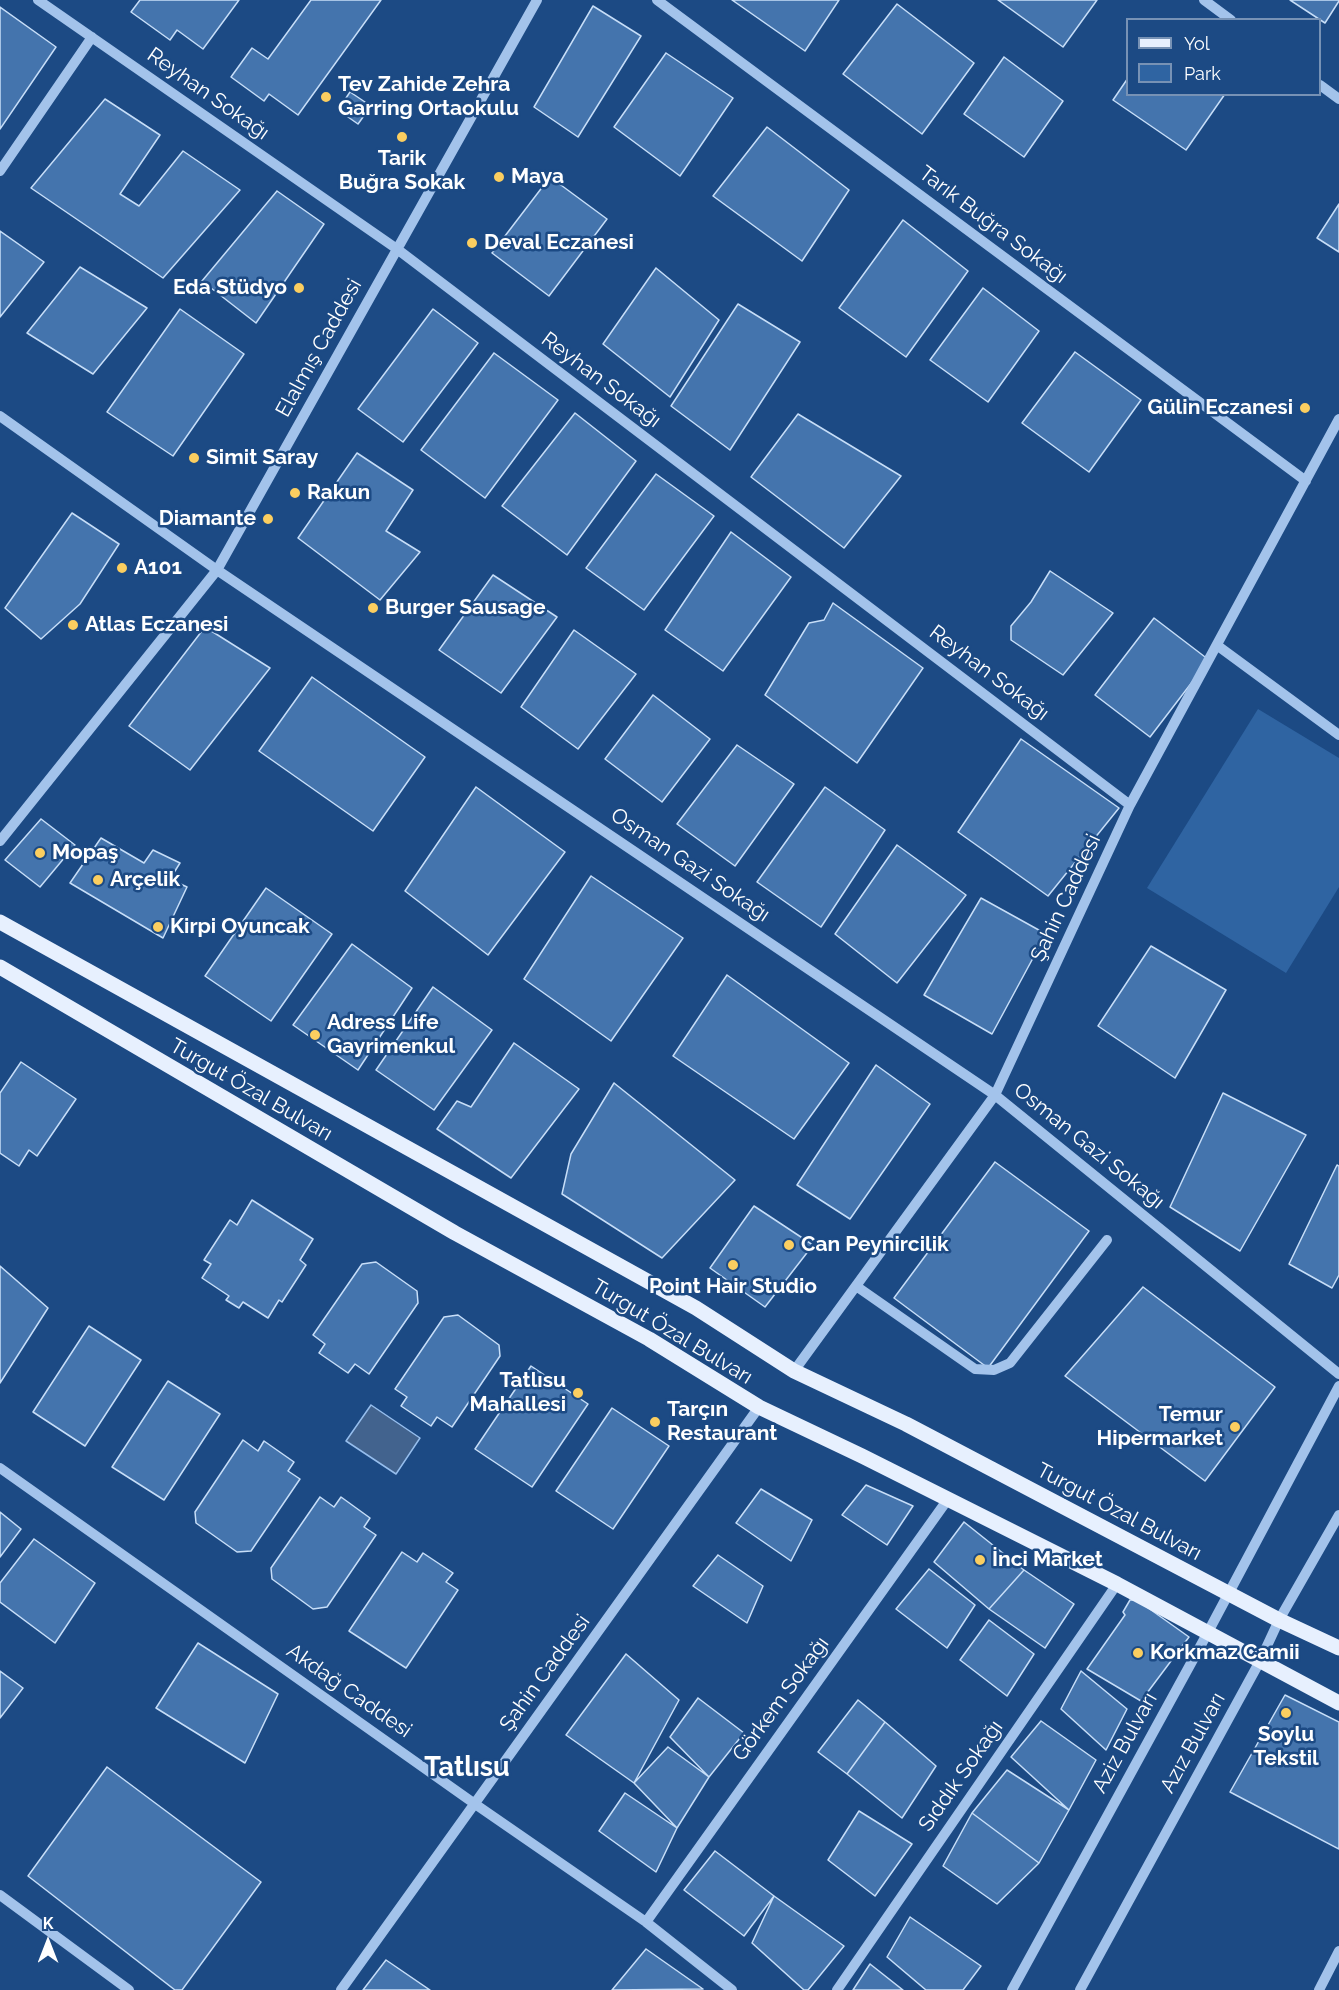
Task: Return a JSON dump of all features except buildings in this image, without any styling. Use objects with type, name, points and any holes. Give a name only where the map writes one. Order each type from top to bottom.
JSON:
[{"type":"main road","name":"Turgut Özal Bulvarı","points":[[0,922],[696,1308],[794,1371],[906,1424],[1279,1620],[1339,1648]]},
{"type":"main road","name":"Turgut Özal Bulvarı","points":[[0,967],[455,1233],[649,1339],[759,1407],[1117,1584],[1339,1703]]},
{"type":"street","name":"Reyhan Sokağı","points":[[38,0],[397,249],[1130,806]]},
{"type":"street","name":"Elalmış Caddesi","points":[[0,841],[217,570],[537,0]]},
{"type":"street","name":"Tarık Buğra Sokağı","points":[[657,0],[1306,482]]},
{"type":"street","points":[[1204,0],[1228,18]]},
{"type":"street","points":[[0,171],[92,37]]},
{"type":"street","points":[[1321,86],[1339,99]]},
{"type":"street","name":"Osman Gazi Sokağı","points":[[0,416],[217,570],[995,1095],[1339,1374]]},
{"type":"street","name":"Şahin Caddesi","points":[[794,1371],[995,1095],[1130,806],[1339,419]]},
{"type":"street","points":[[1218,646],[1339,735]]},
{"type":"street","points":[[856,1286],[975,1369],[994,1370],[1010,1363],[1107,1240]]},
{"type":"street","name":"Aziz Bulvarı","points":[[1012,1990],[1207,1634],[1339,1386]]},
{"type":"street","name":"Şahin Caddesi","points":[[341,1990],[759,1407]]},
{"type":"street","name":"Akdağ Caddesi","points":[[0,1468],[646,1922],[732,1990]]},
{"type":"street","name":"Görkem Sokağı","points":[[646,1922],[948,1499]]},
{"type":"street","name":"Azız Bulvarı","points":[[1080,1990],[1260,1661],[1279,1620],[1339,1515]]},
{"type":"street","name":"Sıddık Sokağı","points":[[837,1990],[1117,1584]]},
{"type":"street","points":[[0,1895],[129,1990]]},
{"type":"street","points":[[1319,1990],[1339,1952]]},
{"type":"green space","points":[[1258,709],[1339,758],[1339,887],[1286,973],[1147,888]]},
{"type":"shaded area","points":[[371,1405],[420,1438],[396,1474],[346,1441]]},
{"type":"place","name":"Tev Zahide Zehra Garring Ortaokulu","points":[[326,97]]},
{"type":"place","name":"Tarik Buğra Sokak","points":[[402,137]]},
{"type":"place","name":"Maya","points":[[499,177]]},
{"type":"place","name":"Deval Eczanesi","points":[[472,243]]},
{"type":"place","name":"Eda Stüdyo","points":[[299,288]]},
{"type":"place","name":"Gülin Eczanesi","points":[[1305,408]]},
{"type":"place","name":"Simit Saray","points":[[194,458]]},
{"type":"place","name":"Rakun","points":[[295,493]]},
{"type":"place","name":"Diamante","points":[[268,519]]},
{"type":"place","name":"A101","points":[[122,568]]},
{"type":"place","name":"Burger Sausage","points":[[373,608]]},
{"type":"place","name":"Atlas Eczanesi","points":[[73,625]]},
{"type":"place","name":"Mopaş","points":[[40,853]]},
{"type":"place","name":"Arçelik","points":[[98,880]]},
{"type":"place","name":"Kirpi Oyuncak","points":[[158,927]]},
{"type":"place","name":"Adress Life Gayrimenkul","points":[[315,1035]]},
{"type":"place","name":"Can Peynircilik","points":[[789,1245]]},
{"type":"place","name":"Point Hair Studio","points":[[733,1265]]},
{"type":"place","name":"Tatlısu Mahallesi","points":[[578,1393]]},
{"type":"place","name":"Tarçın Restaurant","points":[[655,1422]]},
{"type":"place","name":"Temur Hipermarket","points":[[1235,1427]]},
{"type":"place","name":"İnci Market","points":[[980,1560]]},
{"type":"place","name":"Korkmaz Camii","points":[[1138,1653]]},
{"type":"place","name":"Soylu Tekstil","points":[[1286,1713]]},
{"type":"district","name":"Tatlısu","points":[[467,1768]]}]
